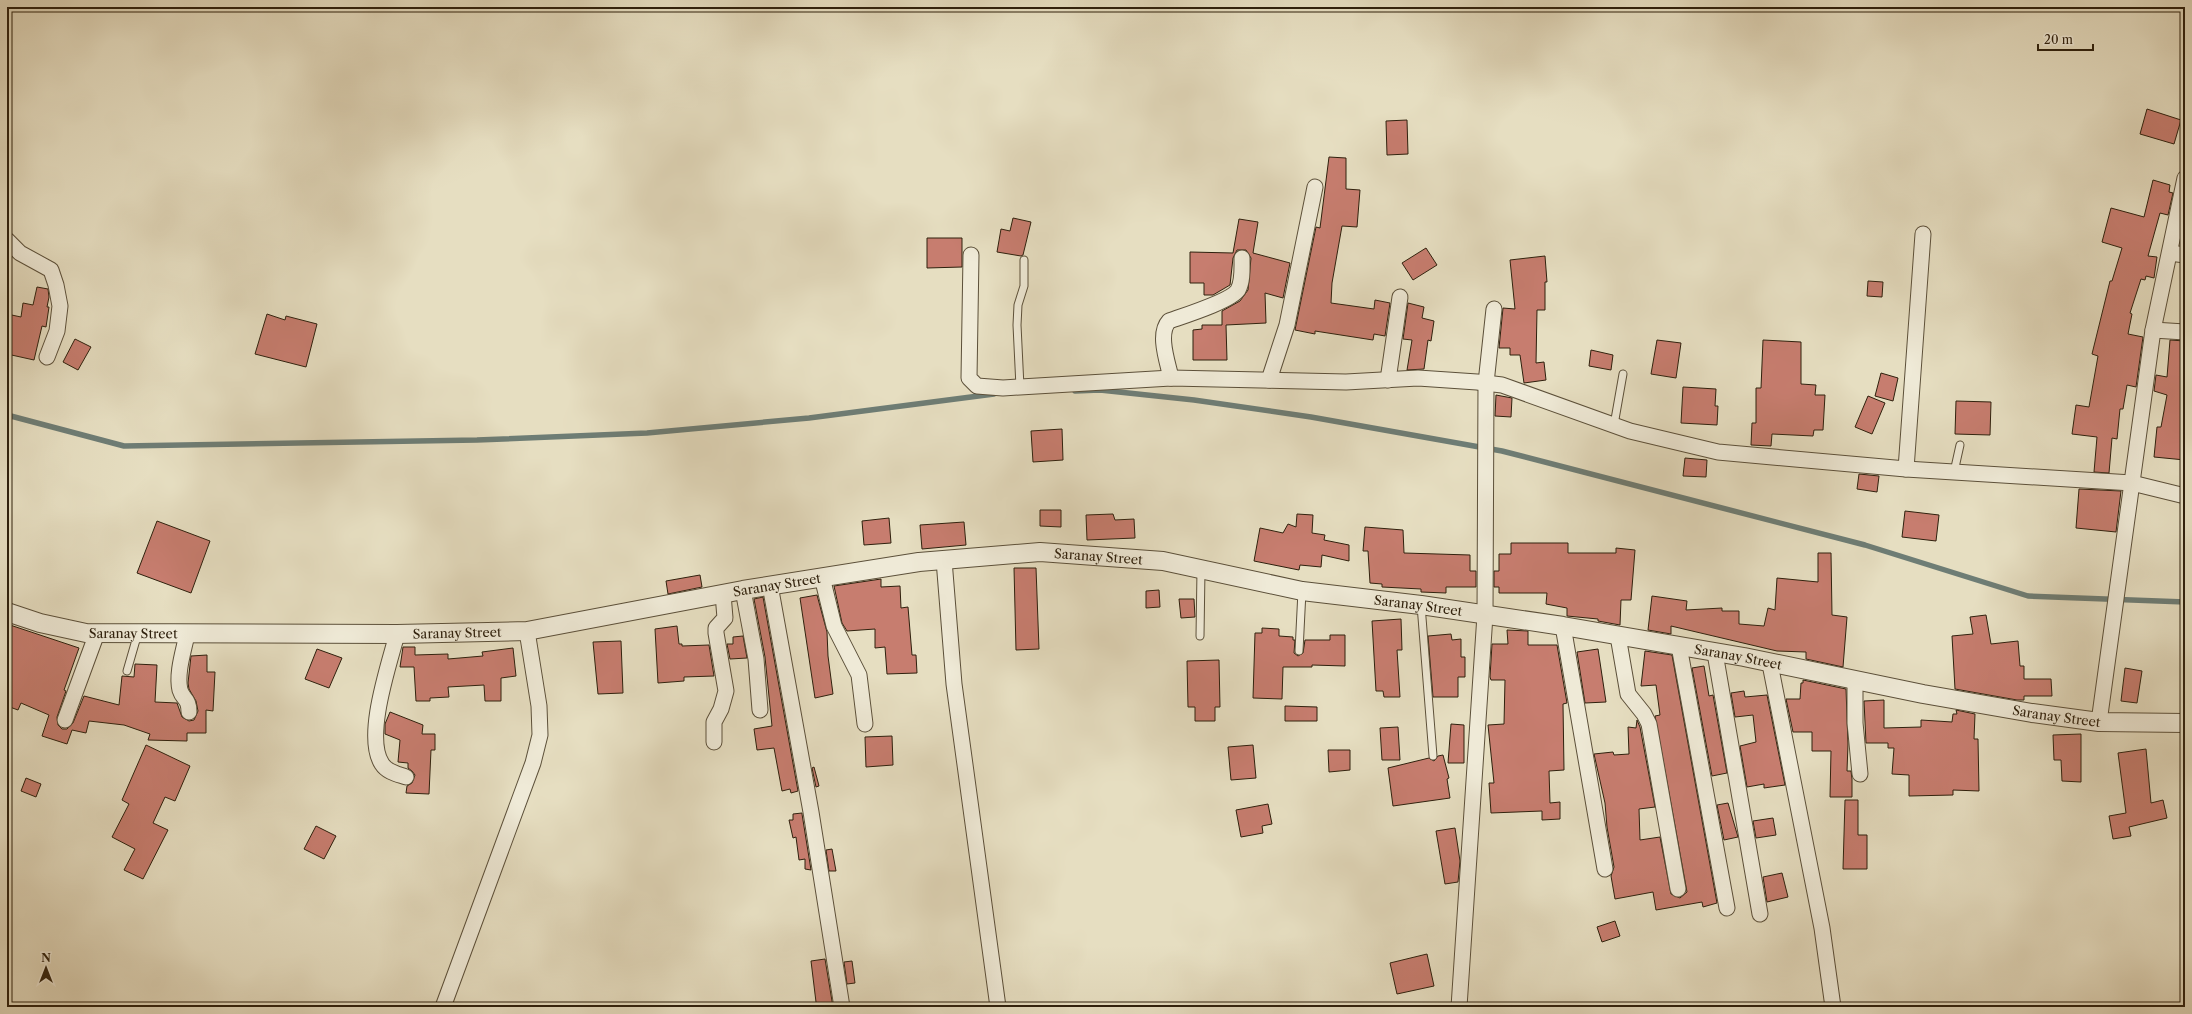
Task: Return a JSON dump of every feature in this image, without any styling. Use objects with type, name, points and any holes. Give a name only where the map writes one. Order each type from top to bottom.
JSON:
[{"type":"street","points":[[2099,722],[2153,330],[2178,254],[2185,178]]},
{"type":"street","points":[[1269,380],[1287,325],[1315,187]]},
{"type":"street","points":[[1906,469],[1924,234]]},
{"type":"street","points":[[7,240],[20,253],[51,270],[56,285],[60,306],[57,331],[47,356]]},
{"type":"street","points":[[971,255],[969,378],[977,386],[1020,387],[1171,378],[1346,382],[1418,378],[1486,383],[1502,385],[1630,431],[1718,452],[1906,469],[2132,483],[2185,496]]},
{"type":"street","points":[[1171,378],[1164,345],[1166,324],[1169,321],[1197,312],[1233,294],[1240,284],[1242,258]]},
{"type":"street","points":[[1388,380],[1400,297]]},
{"type":"street","points":[[1459,1007],[1485,615],[1487,444],[1486,383],[1494,309]]},
{"type":"street","points":[[2153,330],[2185,332]]},
{"type":"street","name":"Saranay Street","points":[[7,612],[40,623],[86,633],[397,634],[527,631],[770,585],[944,560],[1040,552],[1163,561],[1302,591],[1421,605],[1563,626],[1679,646],[2024,712],[2099,722],[2185,723]]},
{"type":"street","points":[[944,560],[954,684],[998,1007]]},
{"type":"street","points":[[822,577],[834,626],[859,675],[865,724]]},
{"type":"street","points":[[770,585],[810,804],[842,1007]]},
{"type":"street","points":[[743,590],[756,659],[760,710]]},
{"type":"street","points":[[714,742],[714,722],[721,709],[726,690],[716,633],[716,628],[725,618],[722,594]]},
{"type":"street","points":[[1563,626],[1605,869]]},
{"type":"street","points":[[443,1007],[533,763],[540,735],[539,706],[527,631]]},
{"type":"street","points":[[65,720],[97,633]]},
{"type":"street","points":[[186,634],[180,672],[180,688],[188,702],[189,712]]},
{"type":"street","points":[[397,634],[377,716],[376,738],[378,756],[382,765],[389,771],[406,777]]},
{"type":"street","points":[[1618,636],[1628,694],[1644,714],[1649,724],[1678,888]]},
{"type":"street","points":[[1679,646],[1727,908]]},
{"type":"street","points":[[1715,653],[1760,914]]},
{"type":"street","points":[[1770,664],[1822,928],[1833,1007]]},
{"type":"street","points":[[1855,680],[1854,723],[1860,774]]},
{"type":"lane","points":[[1020,387],[1017,325],[1018,305],[1024,286],[1024,260]]},
{"type":"lane","points":[[1614,425],[1624,374]]},
{"type":"lane","points":[[1954,472],[1960,445]]},
{"type":"lane","points":[[1200,636],[1201,568]]},
{"type":"lane","points":[[1299,651],[1302,591]]},
{"type":"lane","points":[[1421,605],[1433,756]]},
{"type":"lane","points":[[127,671],[138,633]]},
{"type":"building","points":[[2147,109],[2181,120],[2174,144],[2140,134]]},
{"type":"building","points":[[1407,120],[1408,154],[1387,155],[1386,121]]},
{"type":"building","points":[[1329,157],[1346,158],[1346,189],[1360,190],[1357,227],[1342,226],[1332,283],[1331,303],[1374,309],[1375,300],[1390,303],[1385,336],[1374,334],[1373,340],[1315,331],[1315,334],[1295,330],[1316,227],[1320,228]]},
{"type":"building","points":[[2153,180],[2170,185],[2169,192],[2173,193],[2168,215],[2160,213],[2148,256],[2157,257],[2154,278],[2146,276],[2145,280],[2141,279],[2130,313],[2132,314],[2128,334],[2143,337],[2136,387],[2127,385],[2123,409],[2120,409],[2117,439],[2112,438],[2109,473],[2094,472],[2097,437],[2072,434],[2076,405],[2089,407],[2098,356],[2092,354],[2110,281],[2112,281],[2122,248],[2102,242],[2111,208],[2144,217]]},
{"type":"building","points":[[1013,218],[1031,222],[1023,255],[1021,256],[997,252],[1001,229],[1010,231]]},
{"type":"building","points":[[1239,219],[1258,222],[1253,253],[1290,263],[1283,298],[1265,293],[1266,323],[1226,325],[1227,360],[1193,360],[1193,330],[1202,329],[1202,325],[1222,325],[1222,311],[1240,301],[1248,290],[1251,258],[1246,250],[1237,250],[1233,258],[1230,285],[1213,295],[1204,295],[1204,283],[1190,283],[1190,252],[1233,253]]},
{"type":"building","points":[[927,238],[962,238],[962,267],[927,268]]},
{"type":"building","points":[[1426,248],[1437,265],[1413,280],[1402,263]]},
{"type":"building","points":[[1545,256],[1547,282],[1545,282],[1545,310],[1537,310],[1536,363],[1544,362],[1546,380],[1524,383],[1520,355],[1510,355],[1510,348],[1499,348],[1503,308],[1515,309],[1510,260]]},
{"type":"building","points":[[1868,281],[1883,282],[1882,297],[1867,296]]},
{"type":"building","points":[[37,287],[48,289],[49,297],[47,307],[49,307],[46,327],[42,326],[34,360],[7,354],[7,314],[21,317],[23,303],[33,305]]},
{"type":"building","points":[[1408,303],[1424,307],[1422,318],[1434,321],[1431,341],[1428,340],[1424,369],[1407,370],[1412,340],[1403,339]]},
{"type":"building","points":[[267,314],[285,320],[286,316],[317,324],[306,367],[255,354]]},
{"type":"building","points":[[75,339],[91,347],[78,370],[63,362]]},
{"type":"building","points":[[1657,340],[1681,343],[1676,378],[1651,374]]},
{"type":"building","points":[[1763,340],[1801,342],[1801,384],[1816,385],[1815,395],[1825,395],[1823,430],[1814,430],[1813,436],[1772,434],[1771,446],[1751,445],[1752,423],[1756,423],[1756,388],[1761,388]]},
{"type":"building","points":[[2170,340],[2185,341],[2185,460],[2154,457],[2157,427],[2161,427],[2167,395],[2154,391],[2156,375],[2167,377]]},
{"type":"building","points":[[1591,350],[1613,355],[1611,370],[1589,366]]},
{"type":"building","points":[[1881,373],[1898,378],[1893,401],[1875,396]]},
{"type":"building","points":[[1683,387],[1716,389],[1715,406],[1718,406],[1717,425],[1681,423]]},
{"type":"building","points":[[1496,395],[1512,398],[1511,417],[1495,416]]},
{"type":"building","points":[[1868,396],[1885,403],[1872,434],[1855,427]]},
{"type":"building","points":[[1956,401],[1991,402],[1990,435],[1955,434]]},
{"type":"building","points":[[1062,429],[1063,460],[1033,462],[1031,431]]},
{"type":"building","points":[[1685,458],[1707,460],[1706,477],[1683,476]]},
{"type":"building","points":[[1859,474],[1879,476],[1877,492],[1857,489]]},
{"type":"building","points":[[2079,489],[2121,491],[2116,532],[2076,528]]},
{"type":"building","points":[[1040,510],[1061,510],[1061,527],[1040,526]]},
{"type":"building","points":[[1905,511],[1939,515],[1936,541],[1902,537]]},
{"type":"building","points":[[1113,514],[1115,520],[1134,519],[1135,538],[1087,540],[1086,515]]},
{"type":"building","points":[[1297,514],[1313,515],[1312,533],[1325,535],[1324,540],[1349,545],[1349,561],[1322,555],[1321,567],[1300,565],[1299,570],[1254,561],[1260,528],[1283,533],[1288,524],[1296,527]]},
{"type":"building","points":[[889,518],[891,543],[864,545],[862,521]]},
{"type":"building","points":[[157,521],[210,541],[191,593],[137,573]]},
{"type":"building","points":[[964,522],[966,545],[922,549],[920,525]]},
{"type":"building","points":[[1365,527],[1403,530],[1404,553],[1470,555],[1470,571],[1476,571],[1476,587],[1446,587],[1446,593],[1421,592],[1421,589],[1382,587],[1382,584],[1370,583],[1368,551],[1363,551]]},
{"type":"building","points":[[1511,543],[1568,543],[1568,553],[1616,553],[1616,548],[1635,550],[1631,600],[1621,600],[1620,625],[1598,621],[1598,619],[1567,616],[1567,608],[1546,604],[1547,593],[1499,593],[1499,587],[1494,587],[1494,571],[1499,571],[1499,554],[1511,554]]},
{"type":"building","points":[[1818,553],[1831,553],[1832,615],[1847,617],[1843,667],[1806,659],[1806,652],[1777,651],[1671,626],[1671,634],[1648,630],[1652,596],[1687,601],[1686,610],[1722,608],[1722,611],[1739,611],[1739,624],[1764,626],[1768,608],[1775,610],[1777,578],[1818,582]]},
{"type":"building","points":[[1014,568],[1036,568],[1039,649],[1016,650]]},
{"type":"building","points":[[700,575],[702,587],[668,594],[666,581]]},
{"type":"building","points":[[881,579],[881,587],[900,586],[901,608],[908,607],[912,655],[916,655],[917,673],[887,674],[885,647],[875,648],[875,629],[847,631],[842,623],[834,586]]},
{"type":"building","points":[[1159,590],[1160,607],[1146,608],[1146,591]]},
{"type":"building","points":[[817,595],[827,632],[828,656],[833,694],[815,698],[800,598]]},
{"type":"building","points":[[763,597],[798,791],[791,793],[790,789],[782,791],[774,748],[757,750],[754,729],[772,726],[765,657],[754,599]]},
{"type":"building","points":[[1179,599],[1194,599],[1195,617],[1181,618]]},
{"type":"building","points":[[1986,615],[1991,644],[2018,641],[2020,666],[2024,666],[2024,679],[2051,679],[2052,696],[2024,696],[2024,700],[2017,700],[1955,689],[1952,636],[1973,634],[1970,617]]},
{"type":"building","points":[[1401,619],[1402,650],[1397,650],[1400,697],[1384,697],[1383,691],[1376,691],[1372,621]]},
{"type":"building","points":[[7,624],[79,648],[64,690],[66,691],[57,717],[58,725],[62,729],[67,729],[73,723],[84,696],[119,705],[122,676],[134,677],[135,664],[157,665],[155,702],[177,703],[182,717],[189,721],[194,720],[198,711],[196,701],[189,689],[188,683],[191,656],[207,655],[207,672],[215,672],[213,711],[206,710],[206,733],[187,733],[187,741],[148,740],[150,734],[124,725],[89,721],[86,733],[72,730],[67,744],[42,736],[49,715],[21,703],[18,710],[7,706]]},
{"type":"building","points":[[677,626],[679,644],[682,644],[682,646],[709,645],[714,676],[684,677],[684,681],[658,683],[655,629]]},
{"type":"building","points":[[1262,628],[1279,629],[1279,636],[1293,637],[1293,640],[1295,640],[1294,653],[1298,656],[1303,653],[1305,640],[1330,640],[1330,635],[1345,635],[1345,666],[1312,665],[1312,667],[1283,667],[1282,699],[1253,698],[1255,633],[1262,633]]},
{"type":"building","points":[[1507,630],[1528,631],[1528,645],[1557,645],[1567,703],[1563,704],[1564,770],[1549,771],[1550,803],[1560,802],[1560,819],[1542,820],[1542,811],[1491,813],[1489,783],[1494,783],[1488,725],[1504,724],[1505,680],[1491,680],[1492,644],[1508,644]]},
{"type":"building","points":[[1451,634],[1452,640],[1461,639],[1461,657],[1465,657],[1465,677],[1458,677],[1458,697],[1433,697],[1428,636]]},
{"type":"building","points":[[743,636],[747,658],[730,659],[727,644],[733,644],[733,637]]},
{"type":"building","points":[[621,641],[623,693],[598,694],[593,642]]},
{"type":"building","points":[[403,647],[415,647],[415,655],[448,654],[448,659],[483,656],[482,652],[513,648],[516,676],[501,678],[501,701],[485,701],[484,685],[448,687],[449,697],[430,698],[430,701],[416,701],[414,667],[400,667]]},
{"type":"building","points":[[317,649],[342,658],[329,688],[305,679]]},
{"type":"building","points":[[1598,649],[1606,702],[1585,703],[1577,652]]},
{"type":"building","points":[[1645,651],[1672,655],[1717,903],[1703,907],[1702,902],[1656,910],[1653,892],[1615,899],[1611,876],[1614,867],[1607,827],[1605,803],[1594,754],[1613,752],[1614,755],[1629,754],[1628,727],[1636,728],[1637,720],[1640,727],[1655,807],[1639,809],[1640,840],[1660,837],[1671,894],[1680,898],[1687,892],[1655,716],[1660,715],[1656,685],[1641,686]]},
{"type":"building","points":[[1219,660],[1220,707],[1215,707],[1215,721],[1195,721],[1195,707],[1188,707],[1187,661]]},
{"type":"building","points":[[1704,666],[1709,696],[1713,695],[1727,773],[1712,776],[1692,668]]},
{"type":"building","points":[[2125,668],[2142,671],[2137,703],[2121,701]]},
{"type":"building","points":[[1803,680],[1846,689],[1848,744],[1847,771],[1851,771],[1852,797],[1830,797],[1831,751],[1812,751],[1812,732],[1793,732],[1786,699],[1800,699],[1801,683],[1803,683]]},
{"type":"building","points":[[1744,691],[1745,697],[1767,695],[1785,785],[1764,788],[1764,784],[1747,787],[1740,746],[1756,742],[1753,715],[1735,717],[1731,693]]},
{"type":"building","points":[[1884,700],[1884,728],[1921,727],[1921,720],[1952,722],[1953,714],[1957,714],[1956,710],[1975,714],[1974,739],[1978,739],[1979,791],[1953,790],[1953,795],[1909,796],[1909,775],[1892,774],[1894,748],[1888,748],[1888,743],[1866,743],[1864,701]]},
{"type":"building","points":[[1285,706],[1317,707],[1317,721],[1285,721]]},
{"type":"building","points":[[390,712],[423,725],[422,734],[435,734],[435,750],[431,750],[429,794],[406,793],[407,786],[412,783],[415,775],[408,768],[408,763],[398,762],[400,740],[385,734],[385,724]]},
{"type":"building","points":[[1451,724],[1464,725],[1464,763],[1448,763]]},
{"type":"building","points":[[1398,727],[1400,760],[1382,760],[1380,728]]},
{"type":"building","points":[[2081,734],[2081,782],[2062,781],[2061,760],[2054,760],[2053,735]]},
{"type":"building","points":[[892,736],[893,765],[866,767],[865,737]]},
{"type":"building","points":[[146,745],[190,766],[175,801],[165,797],[153,823],[168,830],[143,879],[124,870],[135,849],[112,837],[129,804],[122,800]]},
{"type":"building","points":[[1253,745],[1256,778],[1231,780],[1228,747]]},
{"type":"building","points":[[2146,749],[2151,803],[2163,800],[2167,818],[2129,827],[2131,836],[2113,839],[2109,816],[2126,813],[2118,753]]},
{"type":"building","points":[[1328,750],[1350,750],[1350,770],[1329,772]]},
{"type":"building","points":[[1443,755],[1449,778],[1447,779],[1450,798],[1393,806],[1388,768],[1429,758],[1434,761],[1438,756]]},
{"type":"building","points":[[814,767],[819,786],[816,787],[812,768]]},
{"type":"building","points":[[26,778],[41,784],[36,797],[21,791]]},
{"type":"building","points":[[1845,800],[1858,800],[1858,835],[1867,835],[1867,869],[1843,869]]},
{"type":"building","points":[[1728,803],[1738,837],[1724,840],[1717,805]]},
{"type":"building","points":[[1268,804],[1272,824],[1262,826],[1263,833],[1241,837],[1236,810]]},
{"type":"building","points":[[802,813],[811,870],[805,869],[805,859],[799,860],[796,837],[793,838],[789,820],[793,820],[793,814]]},
{"type":"building","points":[[1773,818],[1776,835],[1756,838],[1753,821]]},
{"type":"building","points":[[316,826],[336,836],[324,859],[304,849]]},
{"type":"building","points":[[1455,828],[1460,861],[1458,882],[1445,884],[1436,831]]},
{"type":"building","points":[[832,849],[836,871],[829,871],[826,850]]},
{"type":"building","points":[[1782,873],[1788,897],[1767,902],[1763,877]]},
{"type":"building","points":[[1615,921],[1620,936],[1602,942],[1597,927]]},
{"type":"building","points":[[1427,954],[1434,986],[1397,994],[1390,963]]},
{"type":"building","points":[[825,959],[833,1007],[818,1007],[816,1002],[811,961]]},
{"type":"building","points":[[852,961],[855,983],[847,984],[844,962]]},
{"type":"waterway","points":[[1075,391],[1100,390],[1194,400],[1311,417],[1502,451],[1865,545],[2028,596],[2185,602]]},
{"type":"waterway","points":[[7,415],[124,446],[477,440],[647,433],[809,418],[994,394]]}]
